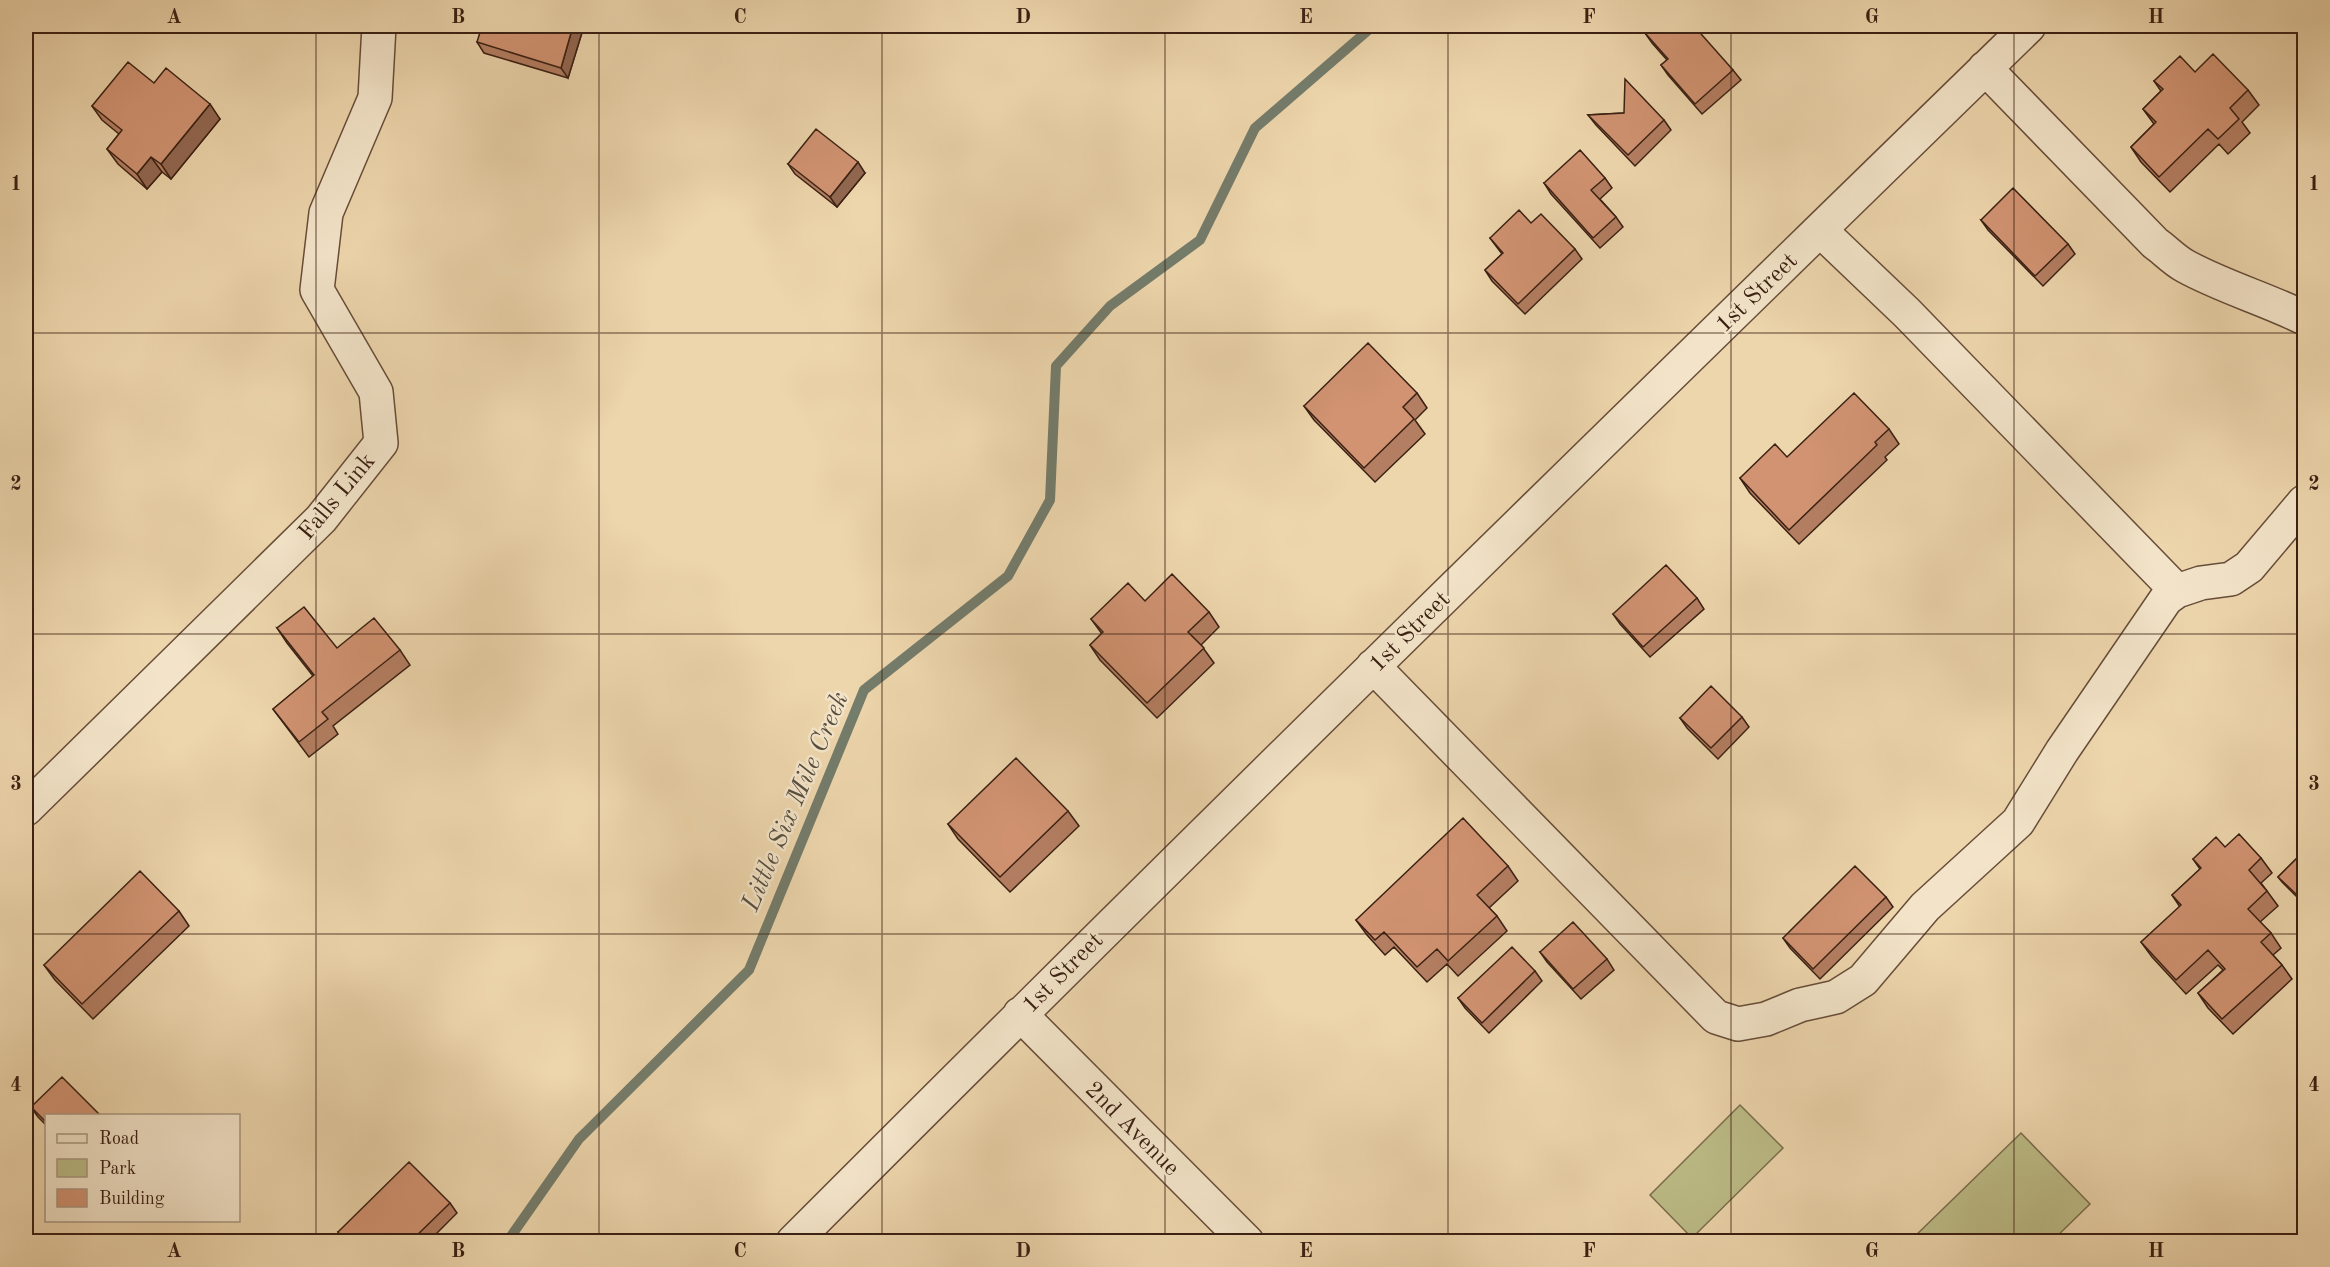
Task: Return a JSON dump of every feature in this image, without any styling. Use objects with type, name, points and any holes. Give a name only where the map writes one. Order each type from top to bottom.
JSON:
[{"type":"street","name":"Falls Link","points":[[26,808],[321,519],[381,443],[376,392],[317,290],[326,213],[375,98],[380,26]]},
{"type":"street","name":"1st Street","points":[[793,1242],[1020,1014],[1373,666],[2029,26]]},
{"type":"street","points":[[1985,68],[2148,235],[2182,265],[2304,318]]},
{"type":"street","points":[[1820,230],[1907,313],[2177,591]]},
{"type":"street","points":[[1373,666],[1716,1017],[1738,1024],[1766,1019],[1800,1005],[1836,997],[1863,980],[1925,907],[2018,822],[2062,751],[2166,599],[2177,591],[2201,583],[2231,579],[2249,567],[2304,502]]},
{"type":"street","name":"2nd Avenue","points":[[1020,1014],[1247,1242]]},
{"type":"green space","points":[[1740,1105],[1783,1148],[1692,1238],[1650,1195]]},
{"type":"green space","points":[[2021,1133],[2090,1204],[2052,1241],[1910,1241]]},
{"type":"building","points":[[482,26],[573,26],[561,68],[477,42]]},
{"type":"building","points":[[1654,26],[1694,26],[1733,70],[1695,104],[1661,65],[1668,59],[1645,33]]},
{"type":"building","points":[[2213,54],[2248,90],[2230,108],[2239,119],[2218,139],[2208,129],[2159,177],[2131,147],[2156,122],[2143,109],[2163,89],[2154,81],[2180,56],[2195,72]]},
{"type":"building","points":[[128,62],[154,83],[166,68],[210,104],[161,164],[151,157],[137,174],[107,149],[122,130],[92,106]]},
{"type":"building","points":[[1625,79],[1664,120],[1628,155],[1588,115],[1624,113]]},
{"type":"building","points":[[816,129],[858,162],[830,197],[788,164]]},
{"type":"building","points":[[1580,150],[1605,178],[1591,190],[1616,217],[1593,238],[1544,183]]},
{"type":"building","points":[[2013,188],[2068,244],[2035,276],[1981,220]]},
{"type":"building","points":[[1519,210],[1531,223],[1541,214],[1575,249],[1518,304],[1485,270],[1503,253],[1490,238]]},
{"type":"building","points":[[1368,343],[1417,393],[1403,407],[1414,419],[1364,468],[1304,406]]},
{"type":"building","points":[[1854,393],[1889,429],[1875,442],[1877,445],[1789,530],[1740,478],[1775,444],[1787,457]]},
{"type":"building","points":[[1666,565],[1697,598],[1643,647],[1613,614]]},
{"type":"building","points":[[1172,574],[1209,612],[1188,632],[1204,648],[1147,703],[1090,645],[1103,632],[1091,619],[1128,583],[1145,601]]},
{"type":"building","points":[[304,607],[337,648],[374,618],[400,650],[322,712],[328,719],[299,742],[273,709],[314,675],[277,628]]},
{"type":"building","points":[[1711,686],[1742,717],[1711,748],[1680,718]]},
{"type":"building","points":[[1016,758],[1068,811],[1000,877],[948,824]]},
{"type":"building","points":[[1463,818],[1508,866],[1477,895],[1497,916],[1448,961],[1437,949],[1417,967],[1384,932],[1375,940],[1356,920]]},
{"type":"building","points":[[2239,834],[2261,858],[2249,870],[2267,891],[2248,909],[2271,933],[2261,942],[2282,965],[2222,1019],[2198,993],[2225,969],[2208,950],[2176,980],[2141,942],[2181,905],[2172,895],[2201,868],[2193,859],[2216,837],[2225,847]]},
{"type":"building","points":[[2304,851],[2304,887],[2297,895],[2278,877]]},
{"type":"building","points":[[1855,866],[1886,897],[1813,969],[1783,938]]},
{"type":"building","points":[[140,871],[179,911],[82,1004],[44,965]]},
{"type":"building","points":[[1573,922],[1607,959],[1573,989],[1540,952]]},
{"type":"building","points":[[1512,947],[1535,971],[1482,1023],[1458,998]]},
{"type":"building","points":[[62,1077],[99,1114],[45,1114],[45,1121],[31,1107]]},
{"type":"building","points":[[409,1162],[450,1203],[410,1242],[396,1240],[395,1242],[347,1242],[338,1232]]},
{"type":"waterway","name":"Little Six Mile Creek","points":[[507,1242],[579,1139],[749,970],[864,690],[1008,576],[1050,500],[1056,366],[1110,306],[1200,240],[1255,128],[1373,26]]}]
